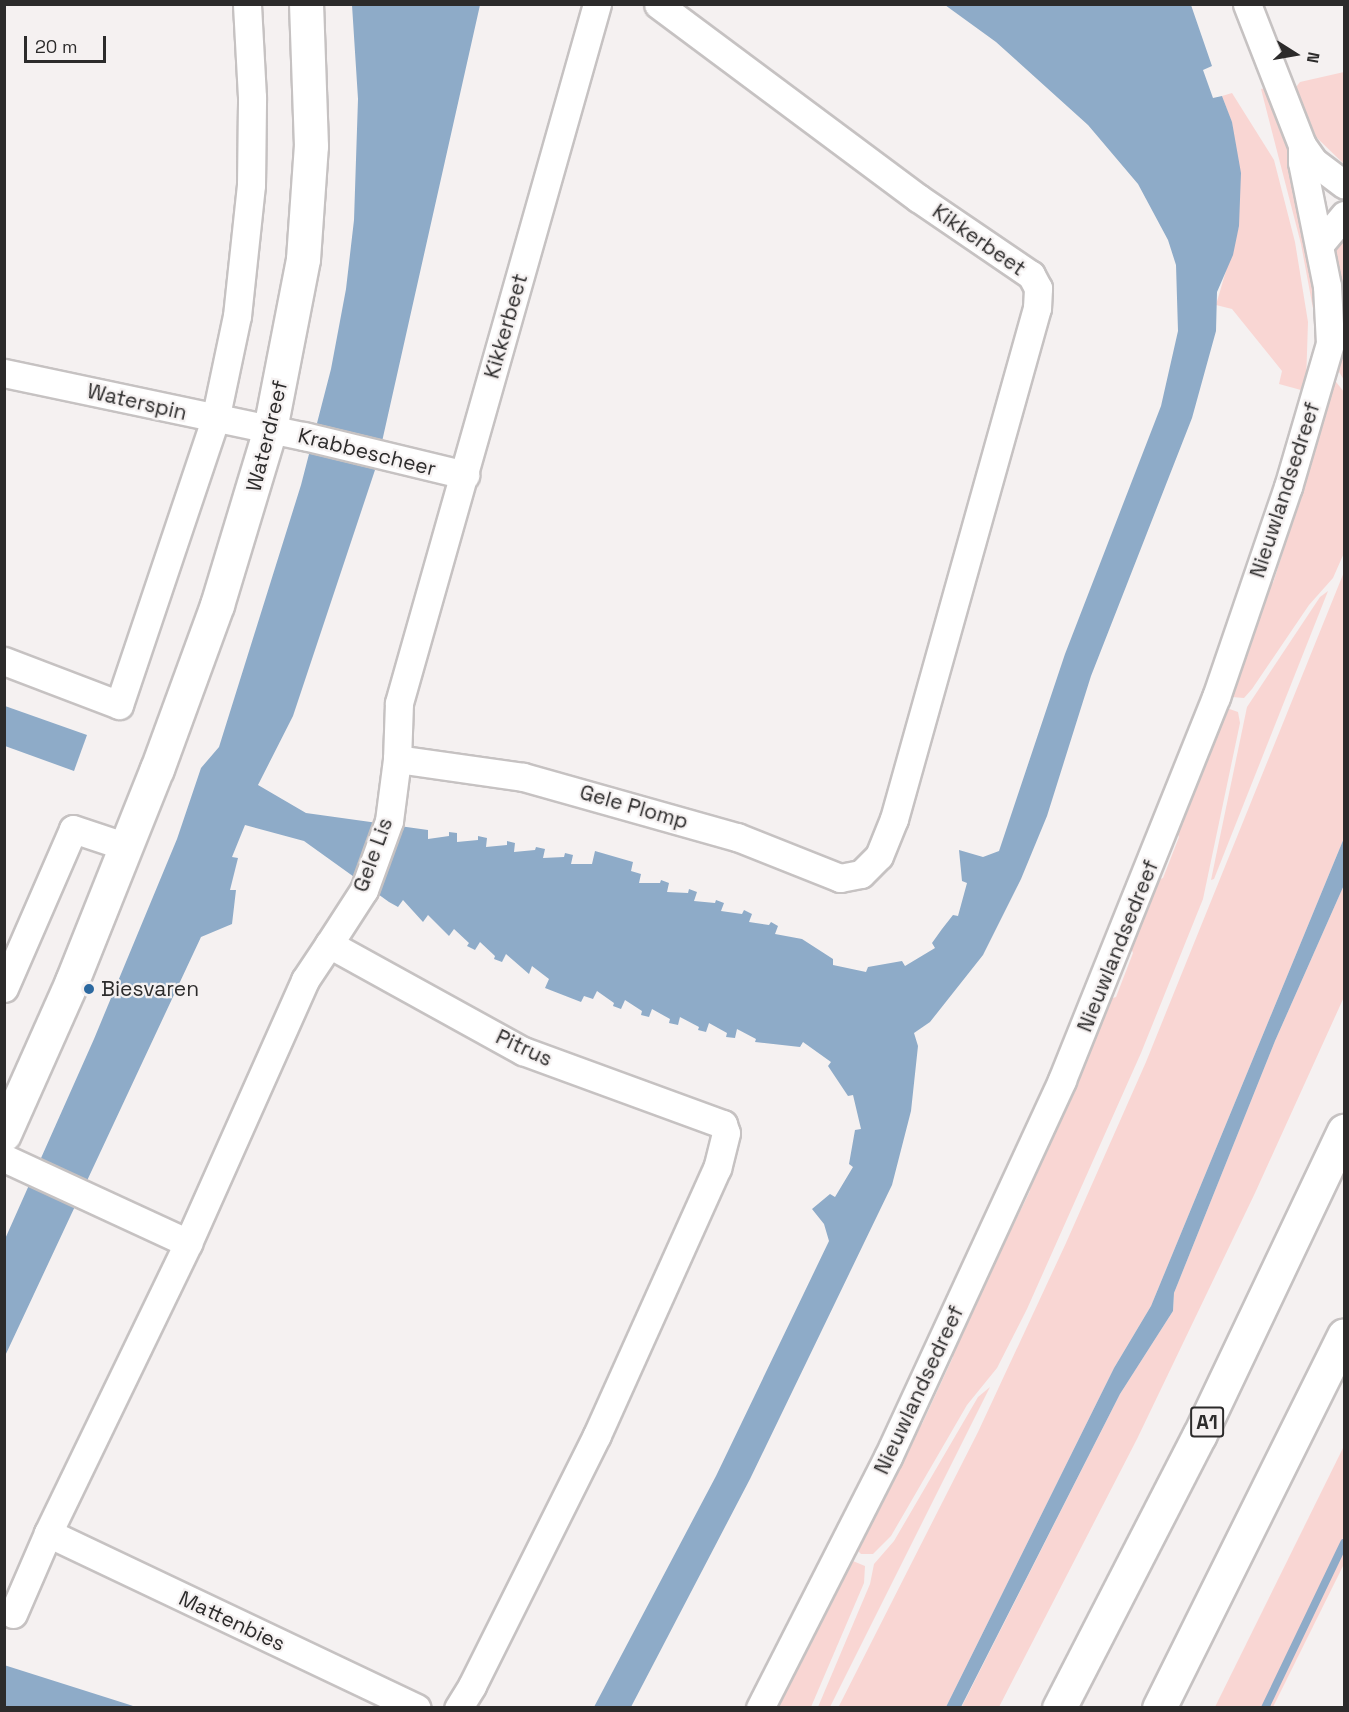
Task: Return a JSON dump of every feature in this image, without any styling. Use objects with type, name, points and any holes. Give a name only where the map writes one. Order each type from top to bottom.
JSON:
[{"type":"main road","name":"Waterdreef","points":[[4,1134],[127,848],[217,605],[270,429],[303,259],[311,146],[306,4]]},
{"type":"main road","name":"A1","points":[[1059,1707],[1199,1436],[1344,1131]]},
{"type":"main road","points":[[1159,1707],[1206,1618],[1344,1335]]},
{"type":"main road","points":[[1174,1707],[1206,1618]]},
{"type":"street","points":[[4,661],[119,705],[214,420],[237,316],[251,185],[252,97],[247,4]]},
{"type":"street","name":"Kikkerbeet","points":[[465,475],[597,4]]},
{"type":"street","name":"Kikkerbeet","points":[[658,4],[1035,280],[1040,298],[956,597]]},
{"type":"street","points":[[1247,4],[1302,145],[1328,175],[1344,184]]},
{"type":"street","name":"Nieuwlandsedreef","points":[[760,1707],[888,1456],[1062,1080],[1212,708],[1326,361],[1331,327],[1320,244],[1302,162],[1302,145]]},
{"type":"street","points":[[1320,244],[1344,215]]},
{"type":"street","name":"Waterspin","points":[[4,373],[214,420],[270,429]]},
{"type":"street","name":"Krabbescheer","points":[[270,429],[465,475]]},
{"type":"street","points":[[397,759],[399,703],[465,475]]},
{"type":"street","name":"Gele Plomp","points":[[397,759],[523,777],[737,837],[840,878],[861,874],[879,856],[894,819],[956,597]]},
{"type":"street","name":"Gele Lis","points":[[329,944],[364,890],[388,821],[397,759]]},
{"type":"street","points":[[4,988],[73,828],[127,848]]},
{"type":"street","points":[[13,1614],[48,1533],[188,1243],[305,980],[329,944]]},
{"type":"street","name":"Pitrus","points":[[329,944],[524,1051],[723,1124],[726,1133],[717,1168],[597,1435],[472,1686],[458,1707]]},
{"type":"street","points":[[4,1158],[188,1243]]},
{"type":"street","name":"Mattenbies","points":[[48,1533],[417,1707]]},
{"type":"shaded area","points":[[1344,72],[1344,164],[1316,137],[1296,87],[1300,82]]},
{"type":"shaded area","points":[[1269,87],[1294,170],[1324,319],[1315,354],[1314,314],[1301,244],[1261,89]]},
{"type":"shaded area","points":[[1232,93],[1274,160],[1295,242],[1308,322],[1306,383],[1301,390],[1279,384],[1282,371],[1232,309],[1216,305],[1239,226],[1232,123],[1222,96]]},
{"type":"shaded area","points":[[1344,241],[1344,380],[1336,367],[1331,246]]},
{"type":"shaded area","points":[[1333,378],[1344,392],[1344,553],[1333,578],[1309,605],[1252,689],[1244,698],[1228,696],[1263,587],[1273,583],[1304,486],[1300,476]]},
{"type":"shaded area","points":[[1344,572],[1344,838],[1151,1306],[1114,1368],[946,1707],[838,1708],[978,1432],[1066,1243],[1146,1062]]},
{"type":"shaded area","points":[[1328,591],[1214,879],[1211,880],[1247,707],[1320,597]]},
{"type":"shaded area","points":[[1224,707],[1238,712],[1240,723],[1203,899],[1141,1053],[1027,1309],[997,1368],[967,1405],[891,1536],[873,1554],[861,1554],[855,1548],[912,1426],[922,1424],[953,1357],[949,1347],[998,1242],[1007,1238],[1030,1191],[1026,1182],[1106,1000],[1116,997],[1133,953],[1129,943],[1153,882],[1163,878],[1179,837],[1175,828]]},
{"type":"shaded area","points":[[1344,885],[1344,997],[1255,1193],[1137,1439],[999,1707],[961,1708],[1120,1394],[1173,1311],[1174,1293],[1275,1041]]},
{"type":"shaded area","points":[[990,1387],[830,1707],[818,1707],[870,1584],[874,1564],[894,1541],[978,1397]]},
{"type":"shaded area","points":[[1344,1446],[1344,1564],[1273,1707],[1215,1707]]},
{"type":"shaded area","points":[[848,1559],[865,1566],[864,1583],[811,1707],[770,1708]]},
{"type":"water","points":[[352,5],[480,5],[377,464],[293,716],[258,785],[306,813],[428,830],[428,839],[449,836],[449,832],[457,833],[457,842],[478,840],[478,836],[487,838],[486,847],[507,845],[507,841],[515,843],[514,852],[535,850],[536,847],[545,849],[543,858],[564,857],[565,853],[573,855],[571,864],[592,864],[595,851],[633,862],[631,871],[641,874],[639,883],[660,883],[661,880],[669,883],[667,892],[688,893],[689,889],[697,892],[694,901],[715,903],[716,900],[724,903],[721,911],[742,914],[744,910],[752,914],[749,922],[769,925],[771,922],[778,926],[775,934],[802,939],[833,959],[833,965],[866,972],[868,967],[902,961],[905,966],[935,948],[932,943],[942,929],[953,915],[958,916],[967,883],[962,881],[959,850],[983,857],[999,851],[1065,654],[1161,406],[1178,331],[1176,265],[1168,240],[1138,184],[1088,125],[996,42],[945,5],[1191,5],[1212,66],[1203,70],[1213,98],[1222,96],[1232,122],[1241,173],[1239,226],[1233,255],[1217,292],[1216,331],[1192,418],[1091,676],[1047,816],[1021,879],[983,955],[930,1022],[914,1033],[918,1046],[911,1111],[892,1185],[750,1479],[631,1707],[594,1707],[716,1476],[829,1241],[824,1224],[812,1209],[830,1194],[835,1197],[853,1167],[849,1164],[855,1130],[861,1129],[853,1095],[848,1096],[828,1066],[831,1062],[803,1042],[800,1047],[755,1042],[756,1039],[737,1029],[735,1038],[726,1037],[727,1033],[709,1023],[706,1032],[698,1030],[699,1027],[680,1017],[678,1025],[669,1023],[670,1019],[652,1009],[649,1017],[641,1015],[642,1011],[625,1000],[621,1009],[613,1006],[614,1003],[597,991],[593,999],[584,996],[581,1002],[545,988],[549,979],[532,966],[529,974],[506,954],[502,962],[494,959],[495,956],[480,942],[475,950],[467,946],[469,943],[454,929],[449,936],[428,915],[423,922],[403,900],[398,907],[389,902],[304,841],[245,825],[232,857],[238,858],[230,890],[236,890],[232,924],[201,937],[5,1356],[5,1239],[94,1039],[177,839],[201,768],[219,747],[301,485],[331,369],[346,289],[354,220],[358,99]]},
{"type":"water","points":[[5,706],[87,735],[74,771],[5,746]]},
{"type":"water","points":[[1344,838],[1344,885],[1275,1041],[1174,1293],[1173,1311],[1120,1394],[961,1707],[946,1707],[1114,1368],[1151,1306]]},
{"type":"water","points":[[4,1665],[136,1707],[8,1707],[5,1706]]},
{"type":"waterway","points":[[1265,1708],[1344,1543]]},
{"type":"place","name":"Biesvaren","points":[[89,989]]}]
